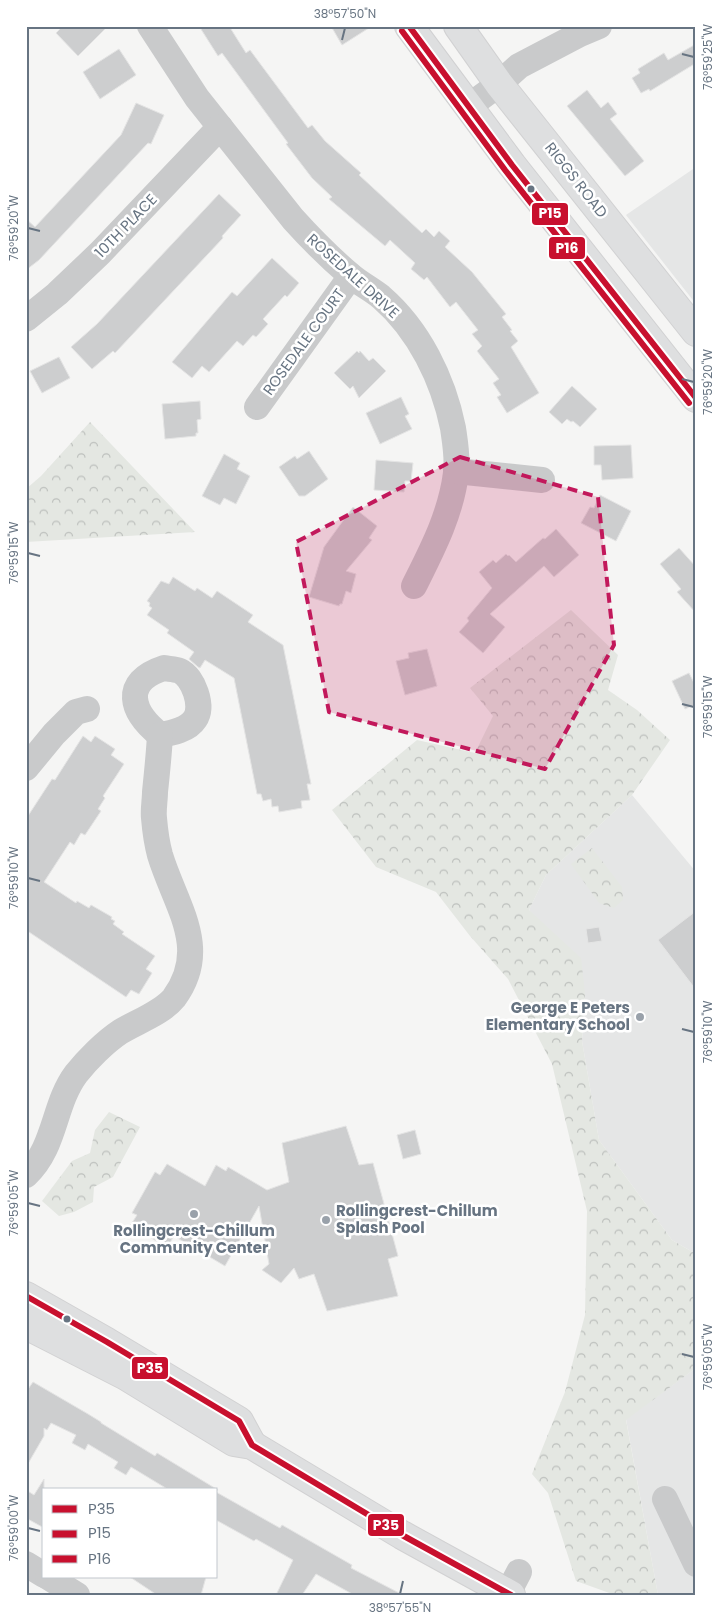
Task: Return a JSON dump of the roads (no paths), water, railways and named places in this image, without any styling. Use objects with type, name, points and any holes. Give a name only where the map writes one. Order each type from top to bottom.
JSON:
[{"type":"main road","points":[[409,26],[468,107],[696,398]]},
{"type":"main road","name":"RIGGS ROAD","points":[[458,26],[500,84],[696,332]]},
{"type":"main road","points":[[26,1296],[239,1421],[252,1445]]},
{"type":"main road","points":[[26,1326],[126,1376],[234,1442],[252,1445],[402,1535],[511,1589]]},
{"type":"street","name":"ROSEDALE DRIVE","points":[[150,26],[197,98],[293,219],[309,237],[351,276],[380,297],[396,312],[422,348],[440,382],[448,404],[456,447],[456,471],[444,521],[434,547],[414,586]]},
{"type":"street","points":[[468,107],[500,84],[519,66],[599,26]]},
{"type":"street","name":"10TH PLACE","points":[[26,319],[57,294],[100,252],[220,127]]},
{"type":"street","name":"ROSEDALE COURT","points":[[257,407],[351,276]]},
{"type":"street","points":[[456,471],[542,480]]},
{"type":"street","points":[[26,768],[54,734],[76,712],[87,709]]},
{"type":"street","points":[[26,1175],[34,1168],[45,1150],[64,1095],[75,1075],[90,1058],[118,1033],[153,1014],[172,1000],[185,982],[191,956],[179,877],[160,855],[154,816],[160,735]]},
{"type":"street","points":[[665,1499],[696,1564]]},
{"type":"street","points":[[26,1564],[42,1574]]},
{"type":"street","points":[[50,1578],[78,1595]]},
{"type":"place","name":"George E Peters Elementary School","points":[[640,1017]]},
{"type":"place","name":"Rollingcrest-Chillum Community Center","points":[[194,1214]]},
{"type":"place","name":"Rollingcrest-Chillum Splash Pool","points":[[326,1220]]}]
